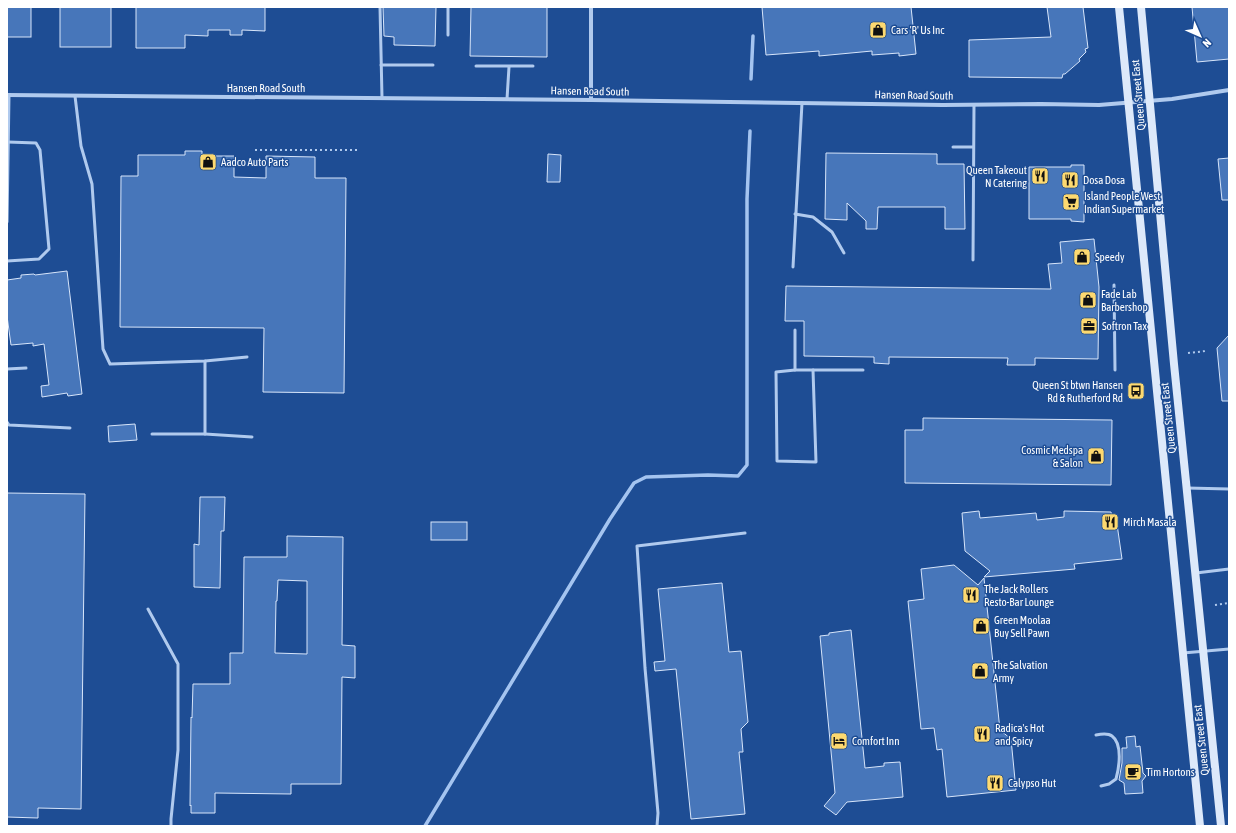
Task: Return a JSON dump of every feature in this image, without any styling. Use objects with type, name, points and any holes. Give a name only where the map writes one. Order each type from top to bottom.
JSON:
[{"type":"main road","name":"Queen Street East","points":[[1119,7],[1200,826]]},
{"type":"main road","name":"Queen Street East","points":[[1141,7],[1194,573],[1221,826]]},
{"type":"street","points":[[591,7],[591,100]]},
{"type":"street","name":"Hansen Road South","points":[[8,95],[1099,105],[1172,99],[1229,90]]},
{"type":"lane","points":[[380,7],[382,98]]},
{"type":"lane","points":[[448,7],[448,35]]},
{"type":"lane","points":[[381,65],[434,65]]},
{"type":"lane","points":[[476,66],[534,66]]},
{"type":"lane","points":[[507,99],[509,67]]},
{"type":"lane","points":[[7,222],[8,95]]},
{"type":"lane","points":[[75,96],[81,146],[92,184],[102,349],[110,364],[247,357]]},
{"type":"lane","points":[[793,266],[802,103]]},
{"type":"lane","points":[[973,260],[974,104]]},
{"type":"lane","points":[[7,261],[39,260],[49,249],[40,150],[36,143],[8,142]]},
{"type":"lane","points":[[953,147],[973,147]]},
{"type":"lane","points":[[795,214],[813,217],[832,232],[844,253]]},
{"type":"lane","points":[[1114,284],[1115,370]]},
{"type":"lane","points":[[795,330],[795,370]]},
{"type":"lane","points":[[205,360],[205,434]]},
{"type":"lane","points":[[7,369],[26,368]]},
{"type":"lane","points":[[813,370],[816,462],[777,461],[776,372],[795,370],[813,370],[864,370]]},
{"type":"lane","points":[[7,422],[9,425],[70,428]]},
{"type":"lane","points":[[152,434],[205,434],[252,437]]},
{"type":"lane","points":[[1186,488],[1229,489]]},
{"type":"lane","points":[[657,826],[658,813],[645,668],[637,546],[746,533]]},
{"type":"lane","points":[[1194,573],[1229,570]]},
{"type":"lane","points":[[148,609],[178,664],[178,750],[171,826]]},
{"type":"lane","points":[[1183,653],[1229,649]]},
{"type":"lane","points":[[1096,735],[1107,734],[1112,736],[1118,744],[1119,757],[1116,779],[1109,784],[1101,786]]},
{"type":"path","points":[[255,150],[360,150]]},
{"type":"path","points":[[1188,353],[1206,351]]},
{"type":"path","points":[[1214,605],[1229,603]]},
{"type":"building","points":[[7,7],[31,7],[31,37],[7,37]]},
{"type":"building","points":[[60,7],[111,7],[111,47],[60,47]]},
{"type":"building","points":[[136,7],[265,7],[265,31],[242,30],[242,35],[230,35],[230,30],[208,30],[208,36],[185,35],[185,48],[136,48]]},
{"type":"building","points":[[383,7],[436,7],[435,46],[394,45],[394,37],[384,36]]},
{"type":"building","points":[[471,7],[547,7],[547,57],[470,56]]},
{"type":"building","points":[[762,7],[911,7],[916,54],[899,56],[899,53],[872,55],[872,51],[819,56],[819,51],[766,55]]},
{"type":"building","points":[[1047,7],[1083,7],[1088,48],[1085,49],[1086,52],[1079,59],[1080,61],[1065,74],[1063,74],[1062,78],[969,77],[969,40],[1051,37]]},
{"type":"building","points":[[1192,7],[1229,7],[1229,59],[1197,62]]},
{"type":"building","points":[[185,151],[202,151],[202,156],[234,156],[234,177],[266,178],[266,156],[315,157],[315,178],[346,178],[344,393],[263,392],[264,328],[120,327],[121,176],[138,176],[138,155],[185,155]]},
{"type":"building","points":[[826,153],[937,154],[937,164],[964,164],[965,229],[945,229],[945,207],[878,207],[877,229],[866,229],[866,221],[847,203],[847,220],[825,219]]},
{"type":"building","points":[[548,154],[561,155],[560,182],[547,182]]},
{"type":"building","points":[[1229,158],[1229,200],[1222,200],[1218,159]]},
{"type":"building","points":[[1071,165],[1084,165],[1084,222],[1071,221],[1071,219],[1029,219],[1029,167],[1071,167]]},
{"type":"building","points":[[1094,239],[1099,287],[1098,359],[1035,358],[1035,365],[1007,365],[1008,358],[889,357],[889,364],[874,363],[874,357],[804,356],[804,321],[785,321],[786,286],[1051,289],[1048,264],[1062,263],[1060,242]]},
{"type":"building","points":[[67,271],[82,394],[68,396],[67,393],[42,397],[41,386],[49,385],[44,344],[33,346],[33,343],[11,345],[7,316],[7,280],[21,278],[21,275],[35,275]]},
{"type":"building","points":[[1229,335],[1229,401],[1222,401],[1217,348]]},
{"type":"building","points":[[923,418],[1112,420],[1111,485],[905,483],[905,430],[923,430]]},
{"type":"building","points":[[135,424],[137,440],[109,442],[108,426]]},
{"type":"building","points":[[7,493],[85,494],[81,809],[38,808],[38,818],[7,817]]},
{"type":"building","points":[[200,497],[225,497],[224,531],[221,531],[220,588],[194,587],[194,544],[199,545]]},
{"type":"building","points":[[979,511],[980,518],[1036,513],[1037,520],[1064,517],[1064,511],[1111,512],[1112,517],[1116,517],[1122,559],[1074,564],[1075,569],[984,577],[990,571],[965,551],[962,513]]},
{"type":"building","points":[[431,522],[467,522],[467,540],[431,540]]},
{"type":"building","points":[[287,536],[343,537],[342,645],[355,646],[355,678],[342,677],[341,784],[291,784],[291,794],[215,793],[215,813],[191,813],[191,717],[192,718],[193,684],[230,684],[230,653],[243,653],[244,557],[287,557]],"holes":[[[278,580],[307,581],[307,654],[275,653]]]},
{"type":"building","points":[[954,565],[978,585],[984,578],[1000,730],[1011,739],[1016,790],[947,797],[942,749],[937,750],[934,728],[921,729],[908,601],[924,599],[921,569]]},
{"type":"building","points":[[722,583],[729,652],[741,651],[748,722],[741,729],[743,752],[739,752],[745,814],[691,819],[676,669],[655,671],[654,662],[665,661],[658,589]]},
{"type":"building","points":[[851,630],[865,768],[884,766],[884,763],[900,762],[903,797],[847,802],[836,815],[824,806],[835,793],[820,636],[829,635],[829,633]]},
{"type":"building","points":[[1135,736],[1136,747],[1140,746],[1143,773],[1146,776],[1142,781],[1143,793],[1125,794],[1124,783],[1119,780],[1122,763],[1122,748],[1127,748],[1126,737]]},
{"type":"waterway","points":[[751,79],[753,36]]},
{"type":"waterway","points":[[425,826],[610,519],[634,483],[646,477],[708,475],[738,476],[747,465],[747,199],[750,131]]},
{"type":"place","name":"Cars 'R' Us Inc","points":[[878,30]]},
{"type":"place","name":"Aadco Auto Parts","points":[[208,162]]},
{"type":"place","name":"Queen Takeout N Catering","points":[[1040,176]]},
{"type":"place","name":"Dosa Dosa","points":[[1070,180]]},
{"type":"place","name":"Island People West Indian Supermarket","points":[[1071,202]]},
{"type":"place","name":"Speedy","points":[[1082,257]]},
{"type":"place","name":"Fade Lab Barbershop","points":[[1088,300]]},
{"type":"place","name":"Softron Tax","points":[[1089,326]]},
{"type":"place","name":"Queen St btwn Hansen Rd & Rutherford Rd","points":[[1136,391]]},
{"type":"place","name":"Cosmic Medspa & Salon","points":[[1096,456]]},
{"type":"place","name":"Mirch Masala","points":[[1110,522]]},
{"type":"place","name":"The Jack Rollers Resto-Bar Lounge","points":[[971,595]]},
{"type":"place","name":"Green Moolaa Buy Sell Pawn","points":[[981,626]]},
{"type":"place","name":"The Salvation Army","points":[[980,671]]},
{"type":"place","name":"Radica's Hot and Spicy","points":[[982,734]]},
{"type":"place","name":"Comfort Inn","points":[[839,741]]},
{"type":"place","name":"Tim Hortons","points":[[1133,772]]},
{"type":"place","name":"Calypso Hut","points":[[995,783]]}]
